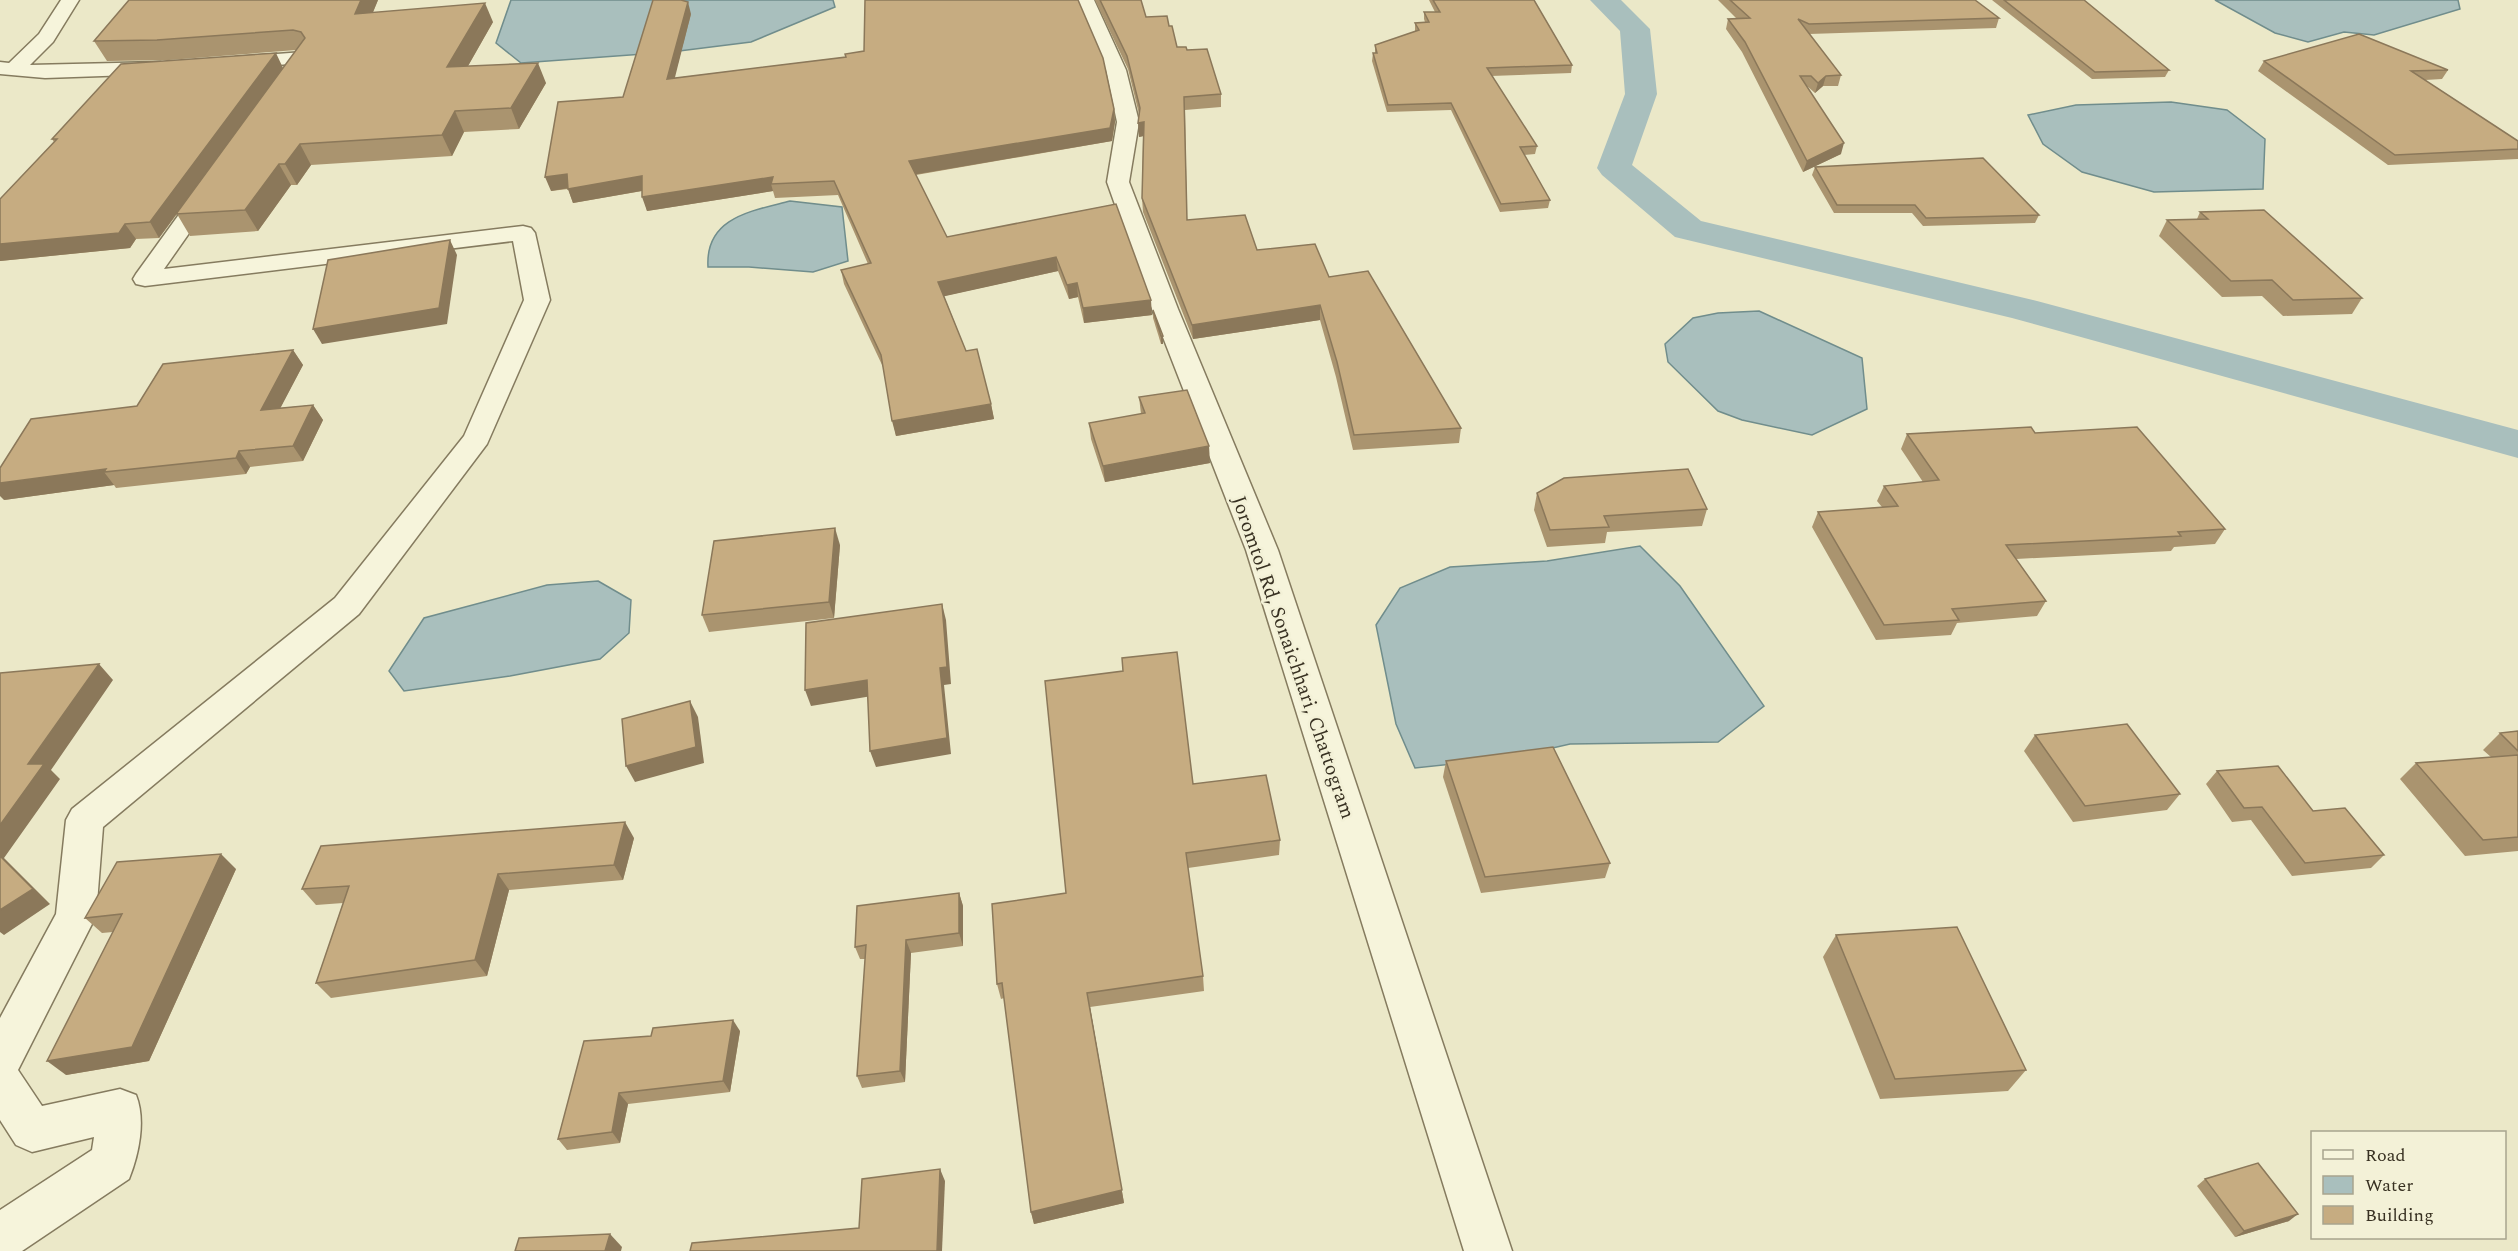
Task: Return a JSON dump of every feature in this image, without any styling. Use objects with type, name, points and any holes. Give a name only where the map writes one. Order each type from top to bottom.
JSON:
[{"type":"street","points":[[7,69],[46,38],[70,0]]},
{"type":"street","name":"Joromtol Rd, Sonaichhari, Chattogram","points":[[1085,0],[1116,70],[1128,122],[1118,182],[1165,309],[1262,550],[1488,1251]]},
{"type":"street","points":[[213,64],[303,58],[282,87]]},
{"type":"street","points":[[7,69],[45,72],[180,67]]},
{"type":"street","points":[[0,1060],[76,916],[85,820],[347,606],[477,438],[537,300],[523,234],[145,279],[227,164]]},
{"type":"street","points":[[0,1081],[32,1130],[120,1110],[113,1163],[0,1238]]},
{"type":"water","points":[[511,0],[833,0],[835,7],[751,42],[671,52],[521,63],[496,43]]},
{"type":"water","points":[[2215,0],[2458,0],[2460,9],[2374,35],[2344,32],[2308,42],[2275,33]]},
{"type":"water","points":[[2171,102],[2227,110],[2265,139],[2263,189],[2154,192],[2082,172],[2043,144],[2028,115],[2076,105]]},
{"type":"water","points":[[790,201],[842,207],[848,261],[813,272],[749,267],[708,267],[709,250],[714,237],[723,227],[747,213]]},
{"type":"water","points":[[1759,311],[1862,358],[1867,409],[1812,435],[1742,420],[1718,411],[1668,362],[1665,344],[1693,318],[1718,313]]},
{"type":"water","points":[[1640,546],[1680,586],[1764,706],[1718,742],[1570,744],[1509,758],[1415,768],[1396,724],[1376,625],[1400,588],[1450,567],[1547,561]]},
{"type":"water","points":[[598,581],[631,600],[629,633],[600,659],[510,676],[404,691],[389,671],[424,618],[547,585]]},
{"type":"building","points":[[129,0],[361,0],[355,14],[485,3],[447,67],[538,63],[511,108],[455,111],[442,135],[300,144],[285,164],[279,164],[245,210],[176,214],[305,38],[301,32],[293,30],[157,40],[94,41]]},
{"type":"building","points":[[653,0],[688,2],[667,79],[846,57],[845,54],[864,51],[865,0],[1078,0],[1103,58],[1114,109],[1110,128],[909,161],[947,237],[1116,204],[1151,300],[1083,308],[1077,283],[1067,285],[1056,257],[938,282],[966,351],[977,349],[991,404],[892,421],[881,355],[841,270],[871,263],[834,181],[771,184],[773,177],[642,197],[642,176],[568,189],[567,174],[545,177],[558,102],[623,97]]},
{"type":"building","points":[[1100,0],[1141,0],[1146,17],[1167,16],[1177,47],[1186,47],[1187,50],[1207,49],[1221,94],[1184,97],[1187,220],[1245,215],[1257,250],[1315,244],[1329,277],[1368,271],[1461,428],[1354,435],[1337,362],[1320,305],[1192,325],[1142,198],[1144,122],[1138,123],[1140,108],[1127,56]]},
{"type":"building","points":[[1433,0],[1534,0],[1572,65],[1487,68],[1537,146],[1520,147],[1550,200],[1501,204],[1451,103],[1388,105],[1373,53],[1377,53],[1375,45],[1419,30],[1415,23],[1429,22],[1424,12],[1440,12]]},
{"type":"building","points":[[1730,0],[1975,0],[1999,18],[1809,24],[1798,19],[1841,75],[1826,76],[1818,83],[1811,76],[1800,76],[1844,143],[1807,161],[1745,42],[1728,19],[1750,18]]},
{"type":"building","points":[[2004,0],[2084,0],[2169,70],[2095,72]]},
{"type":"building","points":[[2359,34],[2448,70],[2411,71],[2518,141],[2518,149],[2395,155],[2264,61]]},
{"type":"building","points":[[276,53],[150,222],[125,224],[119,233],[0,244],[0,199],[57,139],[52,139],[121,64]]},
{"type":"building","points":[[1983,158],[2039,215],[1926,218],[1915,205],[1837,205],[1815,167]]},
{"type":"building","points":[[2264,210],[2362,298],[2293,300],[2272,280],[2231,281],[2167,220],[2208,219],[2200,212]]},
{"type":"building","points":[[450,240],[439,308],[313,329],[328,260]]},
{"type":"building","points":[[1153,310],[1163,336],[1161,336]]},
{"type":"building","points":[[293,350],[261,410],[313,405],[293,446],[239,451],[236,458],[104,472],[106,469],[0,483],[0,468],[31,419],[137,406],[163,364]]},
{"type":"building","points":[[1187,390],[1209,446],[1103,466],[1089,423],[1145,413],[1139,397]]},
{"type":"building","points":[[2031,427],[2035,433],[2137,427],[2225,529],[2178,532],[2181,536],[2006,545],[2046,601],[1952,609],[1959,620],[1884,625],[1818,512],[1898,506],[1884,486],[1939,480],[1907,434]]},
{"type":"building","points":[[1688,469],[1707,509],[1604,516],[1609,527],[1550,530],[1537,493],[1564,478]]},
{"type":"building","points":[[835,528],[829,602],[702,615],[714,541]]},
{"type":"building","points":[[942,604],[947,667],[940,668],[947,738],[870,751],[867,680],[805,690],[806,623]]},
{"type":"building","points":[[1177,652],[1193,784],[1266,775],[1280,840],[1186,853],[1203,976],[1087,993],[1122,1190],[1031,1212],[1002,983],[997,984],[992,904],[1066,893],[1045,681],[1123,671],[1122,658]]},
{"type":"building","points":[[99,664],[28,764],[44,764],[0,825],[0,673]]},
{"type":"building","points":[[690,701],[696,747],[626,766],[622,719]]},
{"type":"building","points":[[2127,724],[2180,794],[2085,806],[2035,735]]},
{"type":"building","points":[[2518,731],[2518,751],[2500,733]]},
{"type":"building","points":[[1553,747],[1610,863],[1485,877],[1446,761]]},
{"type":"building","points":[[2518,755],[2518,837],[2483,840],[2416,763]]},
{"type":"building","points":[[2278,766],[2313,811],[2345,808],[2384,855],[2305,863],[2262,807],[2244,808],[2217,771]]},
{"type":"building","points":[[625,822],[614,865],[498,874],[475,960],[316,983],[349,886],[302,889],[321,846]]},
{"type":"building","points":[[221,854],[132,1047],[47,1061],[122,914],[85,918],[117,862]]},
{"type":"building","points":[[0,856],[33,889],[0,910]]},
{"type":"building","points":[[959,893],[959,933],[906,940],[900,1071],[857,1076],[866,945],[855,947],[857,906]]},
{"type":"building","points":[[1957,927],[2026,1070],[1895,1079],[1836,935]]},
{"type":"building","points":[[733,1020],[723,1081],[619,1093],[612,1132],[558,1139],[584,1041],[651,1036],[653,1028]]},
{"type":"building","points":[[2258,1163],[2298,1214],[2244,1231],[2205,1179]]},
{"type":"building","points":[[940,1169],[937,1251],[690,1251],[692,1243],[859,1228],[862,1179]]},
{"type":"building","points":[[610,1234],[605,1251],[515,1251],[519,1238]]},
{"type":"waterway","points":[[1604,0],[1635,29],[1641,94],[1614,168],[1688,229],[2023,309],[2518,444]]}]
